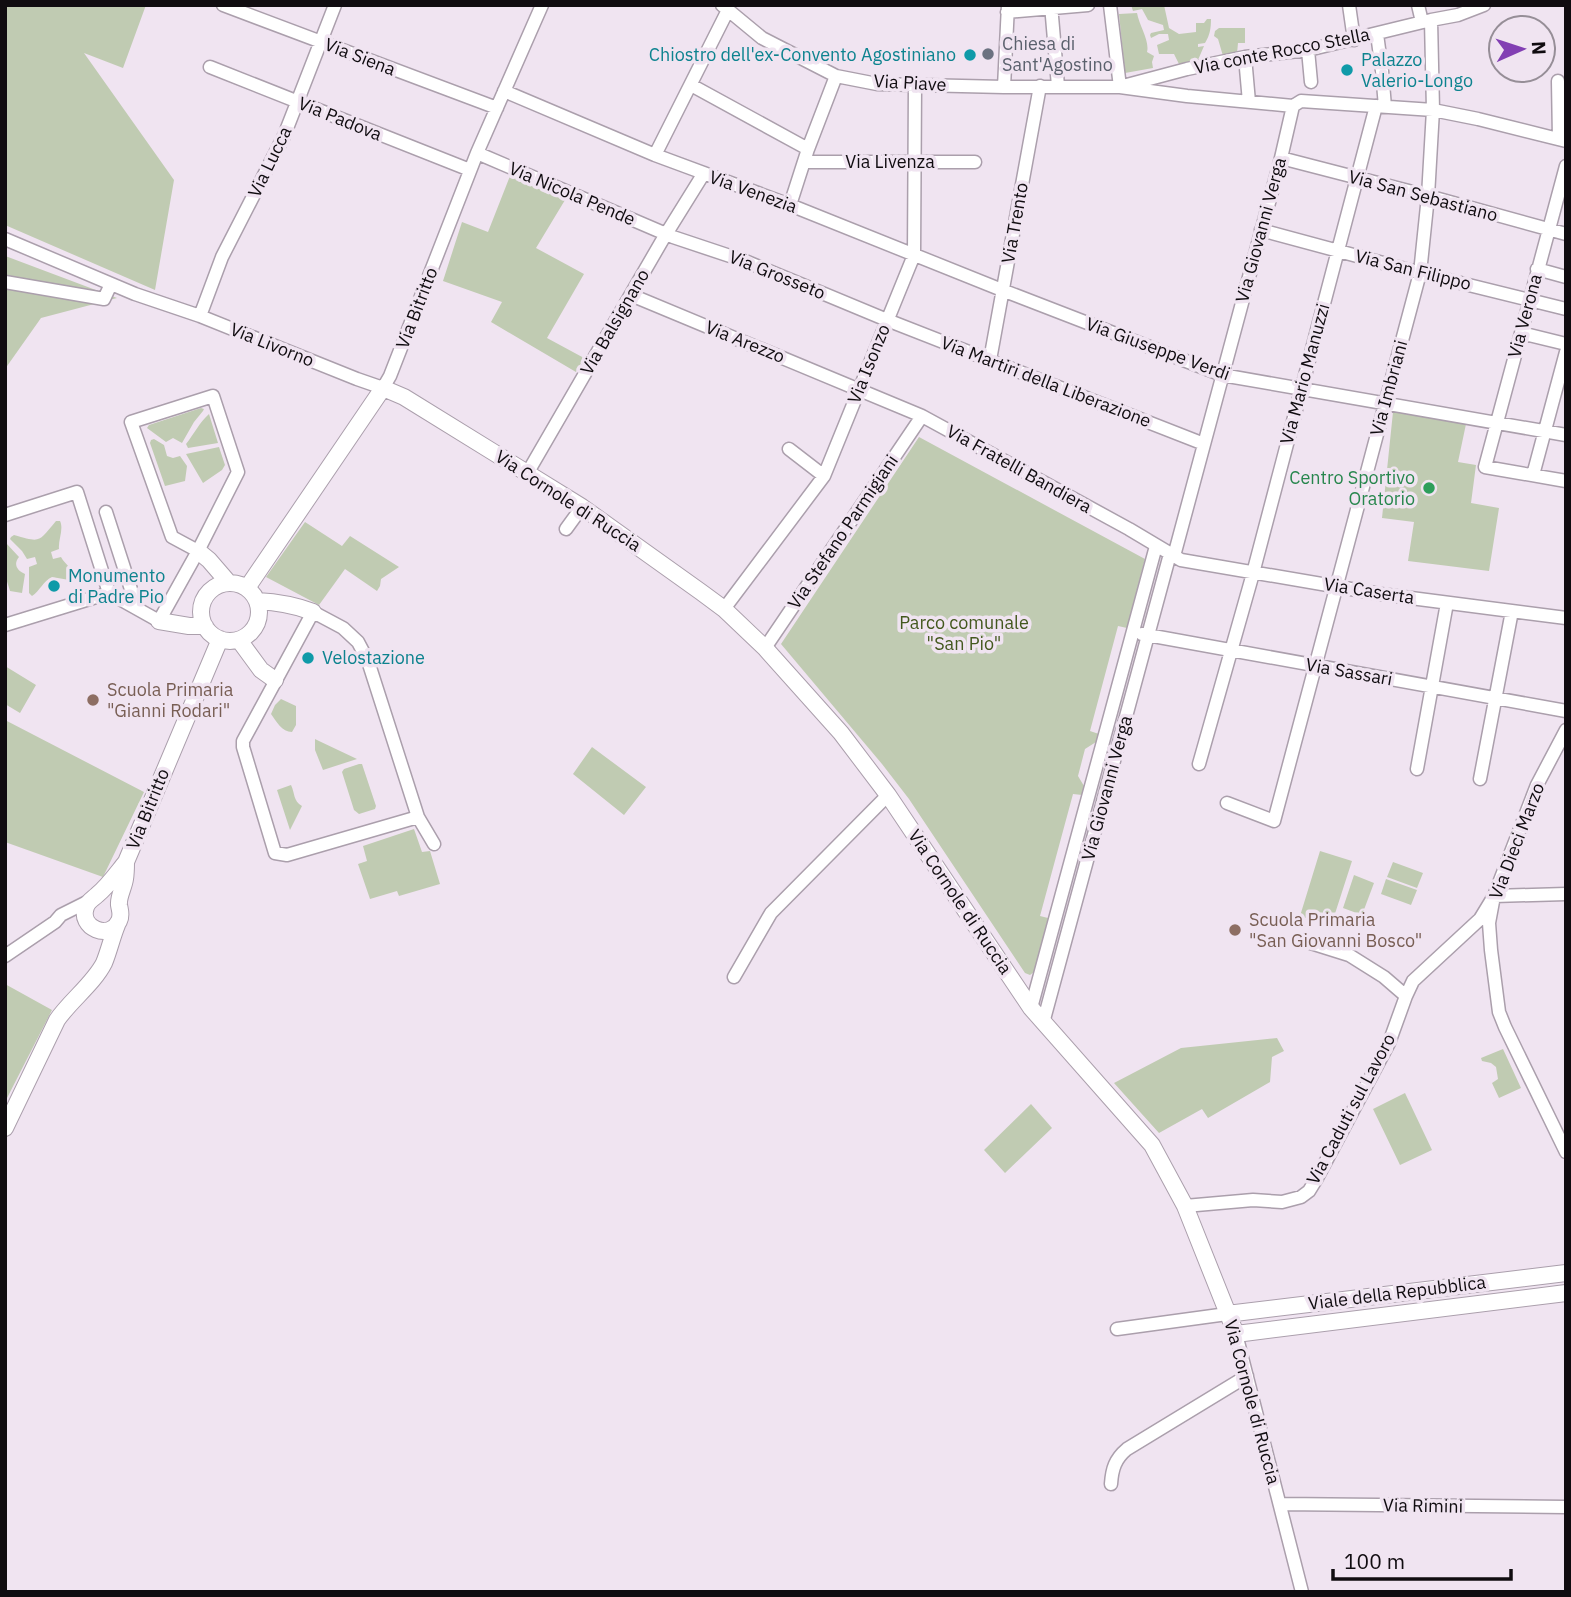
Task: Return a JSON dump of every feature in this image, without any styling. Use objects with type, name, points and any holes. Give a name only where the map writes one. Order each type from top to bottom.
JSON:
[{"type":"main road","name":"Via Cornole di Ruccia","points":[[383,388],[404,397],[582,507],[724,609],[765,648],[849,743],[888,796],[1031,1008],[1152,1145],[1185,1206],[1236,1334]]},
{"type":"main road","name":"Via Bitritto","points":[[252,594],[383,388]]},
{"type":"main road","points":[[198,551],[228,582]]},
{"type":"main road","points":[[252,594],[259,610],[258,620],[247,635],[239,640],[229,641],[211,634],[205,626],[201,607],[211,590],[228,582],[238,583],[252,594],[313,612]]},
{"type":"main road","points":[[159,621],[205,626]]},
{"type":"main road","name":"Via Bitritto","points":[[126,862],[220,639]]},
{"type":"main road","points":[[239,640],[261,670],[275,680]]},
{"type":"main road","points":[[93,978],[97,947],[85,908],[126,862]]},
{"type":"main road","points":[[5,1128],[57,1020],[103,965],[121,914],[118,903],[126,878],[126,862]]},
{"type":"main road","points":[[93,898],[108,896],[118,903]]},
{"type":"main road","points":[[89,925],[97,931],[106,931],[117,925]]},
{"type":"main road","name":"Viale della Repubblica","points":[[1227,1314],[1566,1273]]},
{"type":"main road","name":"Viale della Repubblica","points":[[1236,1334],[1566,1293]]},
{"type":"street","name":"Via Siena","points":[[223,5],[497,108]]},
{"type":"street","name":"Via Lucca","points":[[200,316],[222,257],[284,136],[335,5]]},
{"type":"street","name":"Via Bitritto","points":[[383,388],[477,153],[542,5]]},
{"type":"street","points":[[1004,87],[1007,8],[1088,5]]},
{"type":"street","points":[[1111,5],[1120,87],[1293,106],[1301,101],[1433,110],[1562,140],[1558,81]]},
{"type":"street","points":[[1349,5],[1354,40]]},
{"type":"street","name":"Via Imbriani","points":[[1227,803],[1274,821],[1420,273],[1433,110],[1426,21],[1418,5]]},
{"type":"street","points":[[1051,7],[1058,86]]},
{"type":"street","name":"Via conte Rocco Stella","points":[[1120,87],[1245,57],[1308,50],[1354,40],[1476,7]]},
{"type":"street","points":[[655,155],[691,85],[725,8]]},
{"type":"street","name":"Via Piave","points":[[725,8],[762,38],[836,76],[877,84],[1120,87]]},
{"type":"street","name":"Via Mario Manuzzi","points":[[1199,764],[1253,573],[1357,178],[1381,106],[1382,71],[1377,34]]},
{"type":"street","points":[[1308,50],[1311,82]]},
{"type":"street","points":[[1245,57],[1249,102]]},
{"type":"street","name":"Via Padova","points":[[210,67],[470,170]]},
{"type":"street","points":[[1187,69],[1180,74],[1177,82],[1187,96]]},
{"type":"street","points":[[790,205],[836,76]]},
{"type":"street","name":"Via Isonzo","points":[[724,609],[824,476],[914,255],[915,84]]},
{"type":"street","points":[[691,85],[808,149]]},
{"type":"street","name":"Via Trento","points":[[990,360],[1040,86]]},
{"type":"street","name":"Via Venezia","points":[[504,91],[655,155],[790,205],[1002,290]]},
{"type":"street","name":"Via Giovanni Verga","points":[[1043,1023],[1148,636],[1204,444],[1293,106]]},
{"type":"street","name":"Via Nicola Pende","points":[[477,153],[666,234]]},
{"type":"street","name":"Via San Sebastiano","points":[[1281,158],[1566,234]]},
{"type":"street","name":"Via Livenza","points":[[804,162],[975,162]]},
{"type":"street","name":"Via Verona","points":[[1533,475],[1485,467],[1564,172]]},
{"type":"street","name":"Via Balsignano","points":[[528,472],[704,173]]},
{"type":"street","name":"Via San Filippo","points":[[1261,230],[1566,309]]},
{"type":"street","name":"Via Grosseto","points":[[666,234],[745,261],[887,320]]},
{"type":"street","name":"Via Livorno","points":[[5,239],[111,284],[383,388]]},
{"type":"street","points":[[1537,270],[1566,278]]},
{"type":"street","points":[[5,282],[104,299],[111,284]]},
{"type":"street","name":"Via Giuseppe Verdi","points":[[1002,290],[1222,375],[1566,435]]},
{"type":"street","name":"Via Arezzo","points":[[631,295],[859,389]]},
{"type":"street","name":"Via Martiri della Liberazione","points":[[887,320],[1204,444]]},
{"type":"street","points":[[1521,333],[1566,344]]},
{"type":"street","points":[[1566,352],[1533,475],[1566,481]]},
{"type":"street","name":"Via Fratelli Bandiera","points":[[859,389],[922,416],[1129,528],[1172,555]]},
{"type":"street","points":[[5,515],[77,492],[109,593],[159,621],[198,551],[238,472],[213,396],[131,422],[172,537],[198,551]]},
{"type":"street","name":"Via Stefano Parmigiani","points":[[765,648],[922,416]]},
{"type":"street","points":[[789,449],[824,476]]},
{"type":"street","points":[[566,529],[582,507]]},
{"type":"street","points":[[106,512],[136,608]]},
{"type":"street","name":"Via Giovanni Verga","points":[[1031,1008],[1156,546]]},
{"type":"street","name":"Via Caserta","points":[[1172,555],[1181,560],[1253,573],[1566,618]]},
{"type":"street","points":[[5,625],[109,593]]},
{"type":"street","points":[[1417,769],[1447,603]]},
{"type":"street","points":[[1480,779],[1512,611]]},
{"type":"street","points":[[418,817],[286,855],[275,853],[243,741],[313,612],[343,628],[358,642],[368,661],[418,817],[435,844]]},
{"type":"street","name":"Via Sassari","points":[[1133,632],[1566,710]]},
{"type":"street","name":"Via Dieci Marzo","points":[[1566,730],[1537,785],[1494,896],[1489,923],[1493,974],[1504,1027],[1566,1152]]},
{"type":"street","points":[[734,977],[771,913],[888,796]]},
{"type":"street","points":[[1494,896],[1566,894]]},
{"type":"street","name":"Via Caduti sul Lavoro","points":[[1185,1206],[1253,1200],[1282,1202],[1301,1197],[1309,1191],[1389,1043],[1413,981],[1480,919],[1494,896]]},
{"type":"street","points":[[5,956],[55,922],[61,915],[93,898]]},
{"type":"street","points":[[55,922],[70,920],[89,925]]},
{"type":"street","points":[[1298,939],[1349,955],[1384,977],[1406,996]]},
{"type":"street","points":[[1117,1329],[1227,1314]]},
{"type":"street","name":"Via Cornole di Ruccia","points":[[1236,1334],[1302,1592]]},
{"type":"street","points":[[1111,1484],[1114,1465],[1126,1449],[1247,1376]]},
{"type":"street","name":"Via Rimini","points":[[1280,1504],[1566,1507]]},
{"type":"green space","points":[[5,5],[146,5],[123,68],[84,53],[174,180],[155,290],[5,225]]},
{"type":"green space","points":[[1131,5],[1164,5],[1169,28],[1179,34],[1196,32],[1196,23],[1211,19],[1207,40],[1198,44],[1198,47],[1204,46],[1198,60],[1179,64],[1174,54],[1159,54],[1157,45],[1169,40],[1168,34],[1151,38],[1150,35],[1164,30],[1163,25],[1148,20],[1142,9],[1133,11]]},
{"type":"green space","points":[[1137,13],[1147,43],[1147,52],[1154,56],[1153,68],[1125,73],[1119,14]]},
{"type":"green space","points":[[1219,28],[1245,28],[1245,43],[1238,43],[1237,54],[1223,56],[1218,39],[1214,36]]},
{"type":"green space","points":[[510,176],[565,200],[536,248],[584,274],[547,338],[584,358],[576,372],[491,322],[502,302],[443,281],[462,222],[488,232]]},
{"type":"green space","points":[[5,256],[117,298],[41,318],[5,369]]},
{"type":"green space","points":[[201,408],[203,411],[182,443],[173,438],[166,442],[147,428],[149,425]]},
{"type":"green space","name":"Centro Sportivo Oratorio","points":[[1393,412],[1466,424],[1458,462],[1476,465],[1471,503],[1499,508],[1489,571],[1408,561],[1414,522],[1382,518]]},
{"type":"green space","points":[[209,414],[218,443],[188,448],[186,444]]},
{"type":"green space","name":"Parco comunale \"San Pio\"","points":[[919,437],[1145,559],[1127,628],[1118,626],[1090,731],[1099,734],[1096,742],[1085,749],[1078,776],[1084,786],[1082,795],[1073,794],[1040,916],[1048,918],[1034,972],[1030,975],[1025,973],[909,799],[781,644]]},
{"type":"green space","points":[[154,439],[164,445],[167,456],[180,456],[187,466],[185,481],[165,486],[150,443]]},
{"type":"green space","points":[[219,447],[225,465],[203,483],[186,454]]},
{"type":"green space","points":[[56,521],[60,521],[61,531],[59,549],[51,552],[53,559],[61,557],[79,580],[52,577],[32,596],[29,593],[29,567],[37,564],[35,557],[27,559],[10,539],[14,535],[39,539]]},
{"type":"green space","points":[[305,522],[342,546],[350,536],[399,567],[381,579],[377,591],[345,569],[319,605],[266,577]]},
{"type":"green space","points":[[6,543],[19,557],[17,567],[25,574],[22,593],[10,591],[5,575]]},
{"type":"green space","points":[[5,666],[36,685],[20,713],[5,704]]},
{"type":"green space","points":[[281,699],[296,706],[296,725],[292,732],[282,728],[271,714]]},
{"type":"green space","points":[[5,720],[144,792],[103,877],[5,842]]},
{"type":"green space","points":[[315,739],[357,759],[323,770],[315,750]]},
{"type":"green space","points":[[592,747],[646,787],[624,815],[573,774]]},
{"type":"green space","points":[[362,764],[376,806],[375,809],[359,814],[354,810],[342,772]]},
{"type":"green space","points":[[291,785],[302,806],[290,830],[277,790]]},
{"type":"green space","points":[[414,829],[422,852],[430,851],[440,884],[399,896],[397,891],[370,899],[358,864],[367,861],[363,846]]},
{"type":"green space","points":[[1320,851],[1352,861],[1331,926],[1300,916]]},
{"type":"green space","points":[[1393,862],[1423,873],[1417,888],[1387,877]]},
{"type":"green space","points":[[1354,875],[1374,883],[1362,915],[1343,908]]},
{"type":"green space","points":[[1386,879],[1417,890],[1411,905],[1381,894]]},
{"type":"green space","points":[[5,984],[52,1010],[5,1102]]},
{"type":"green space","points":[[1277,1038],[1284,1051],[1272,1057],[1270,1082],[1208,1118],[1202,1109],[1159,1133],[1114,1083],[1181,1048]]},
{"type":"green space","points":[[1503,1049],[1521,1088],[1499,1098],[1492,1083],[1498,1079],[1496,1067],[1481,1058]]},
{"type":"green space","points":[[1405,1093],[1432,1150],[1400,1165],[1373,1109]]},
{"type":"green space","points":[[1031,1104],[1052,1128],[1005,1173],[984,1150]]},
{"type":"place","name":"Chiesa di Sant'Agostino","points":[[988,54]]},
{"type":"place","name":"Chiostro dell'ex-Convento Agostiniano","points":[[970,55]]},
{"type":"place","name":"Palazzo Valerio-Longo","points":[[1347,70]]},
{"type":"place","name":"Centro Sportivo Oratorio","points":[[1429,488]]},
{"type":"place","name":"Monumento di Padre Pio","points":[[54,586]]},
{"type":"place","name":"Velostazione","points":[[308,658]]},
{"type":"place","name":"Scuola Primaria \"Gianni Rodari\"","points":[[93,700]]},
{"type":"place","name":"Scuola Primaria \"San Giovanni Bosco\"","points":[[1235,930]]}]
